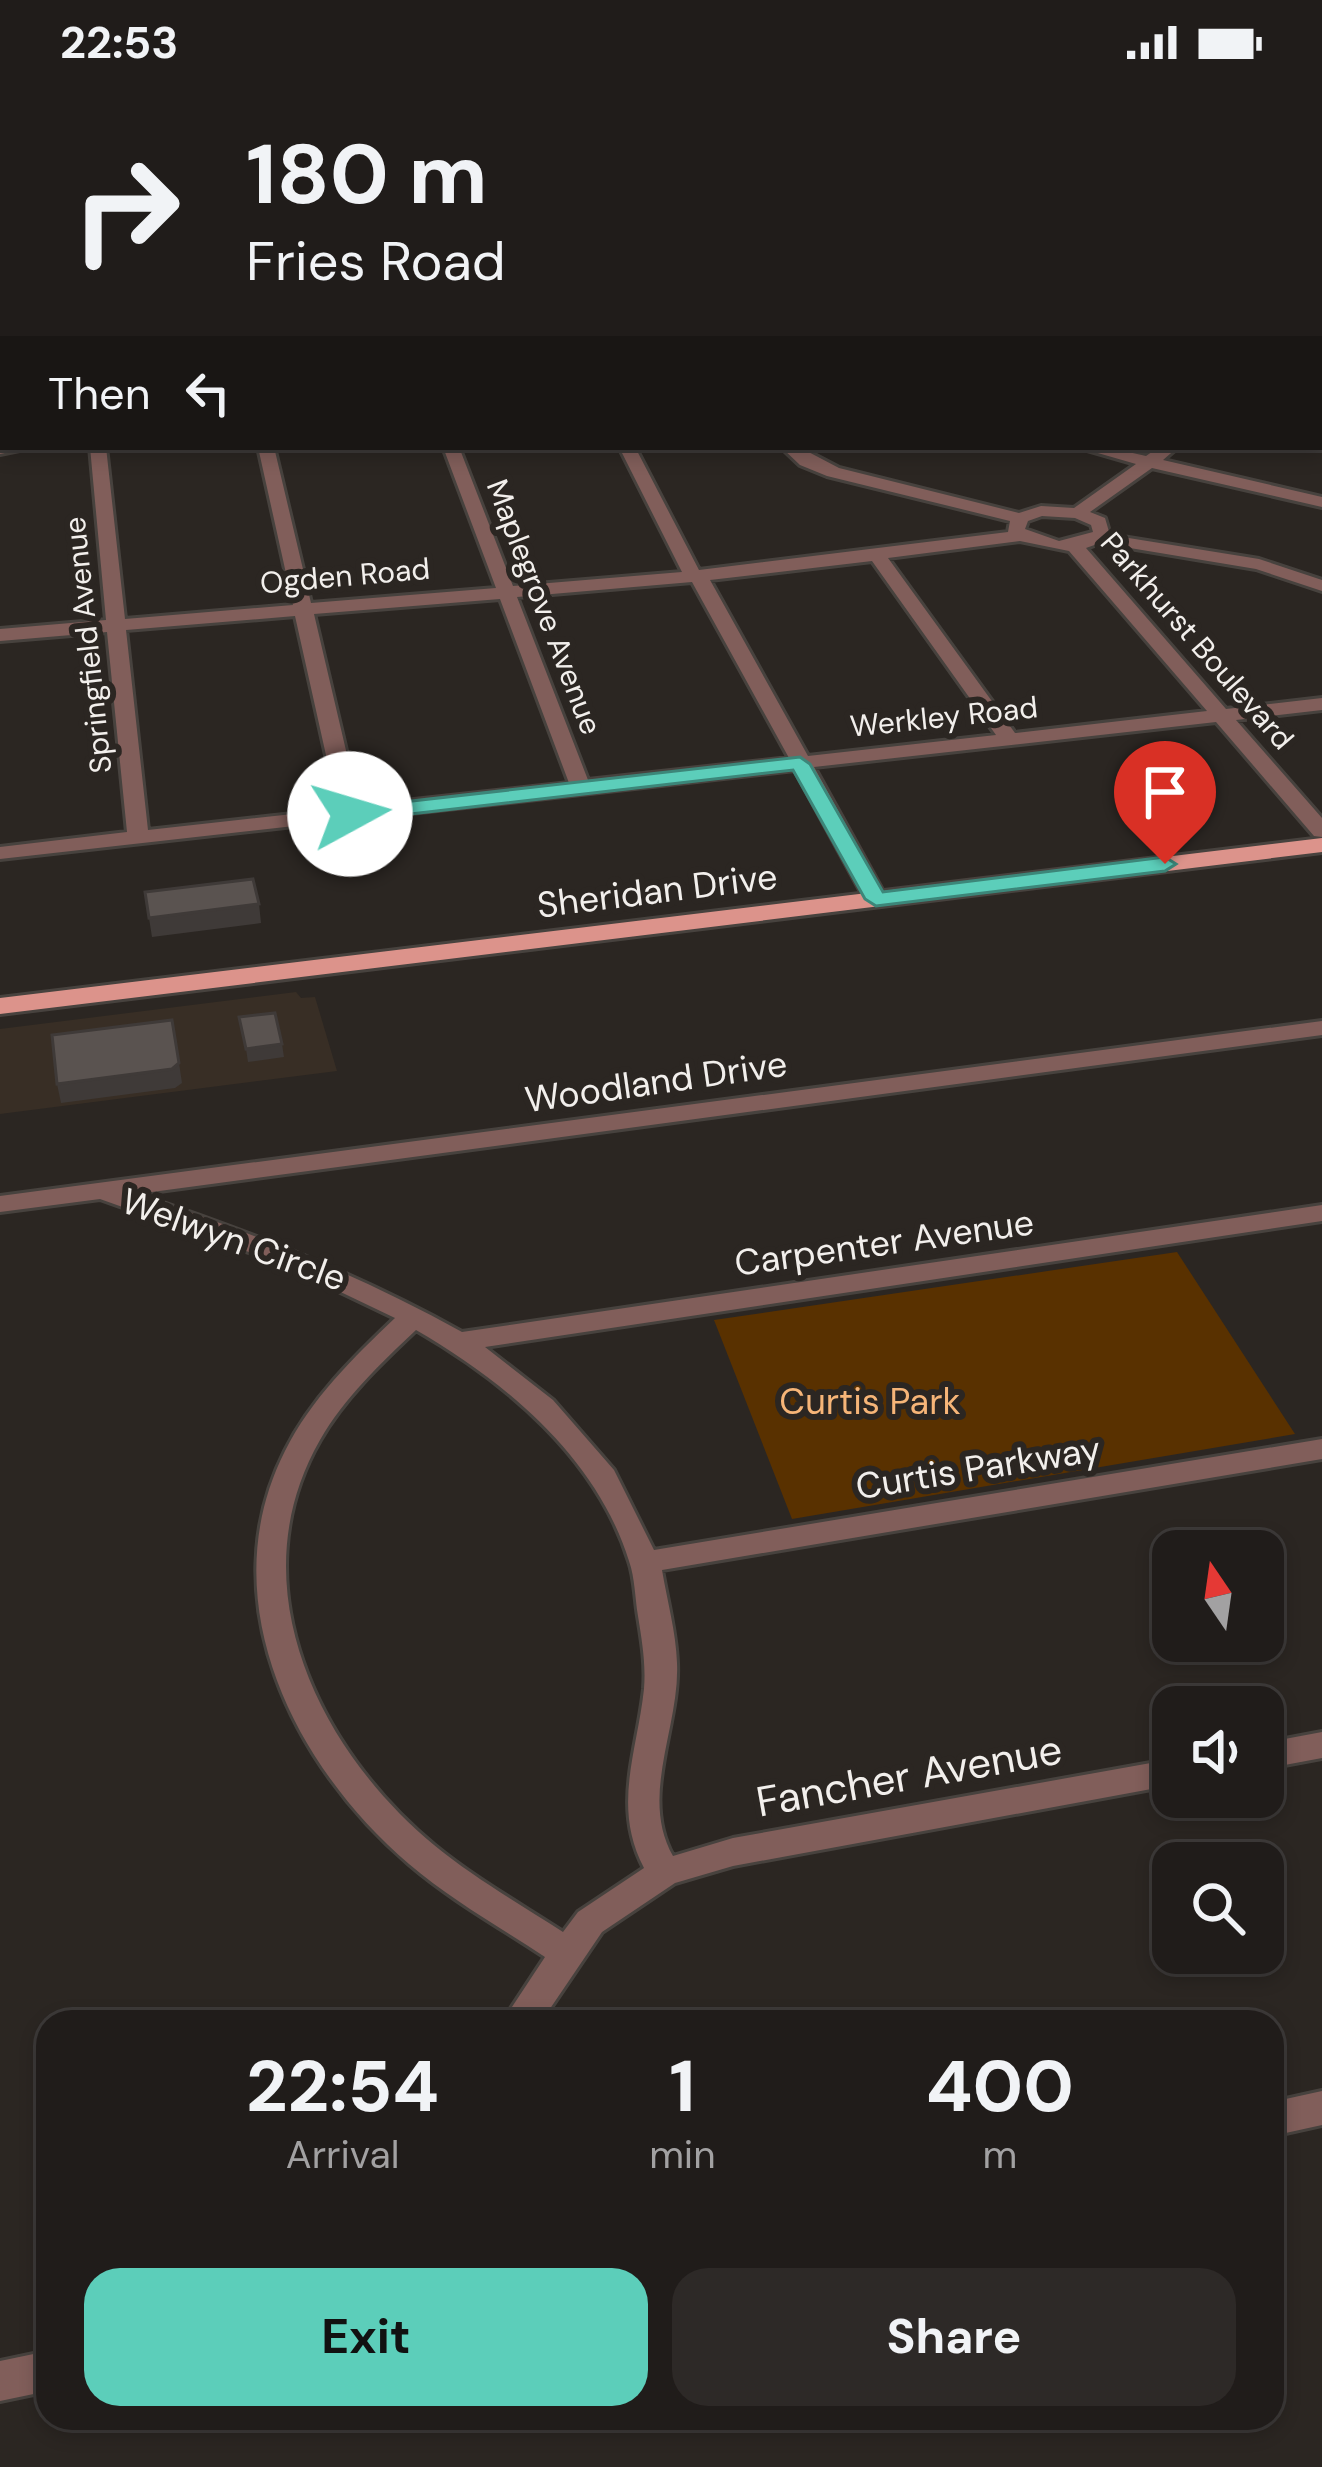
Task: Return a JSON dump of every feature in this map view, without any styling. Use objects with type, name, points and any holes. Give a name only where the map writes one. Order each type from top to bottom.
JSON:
[{"type":"main road","name":"Sheridan Drive","points":[[0,1006],[1322,845]]},
{"type":"street","name":"Springfield Avenue","points":[[98,450],[137,838]]},
{"type":"street","points":[[267,450],[350,814]]},
{"type":"street","name":"Maplegrove Avenue","points":[[452,450],[581,788]]},
{"type":"street","points":[[629,450],[876,899]]},
{"type":"street","points":[[793,450],[833,472],[1074,546],[1099,538],[1259,564],[1322,586]]},
{"type":"street","points":[[1098,450],[1322,502]]},
{"type":"street","name":"Parkhurst Boulevard","points":[[1078,513],[1166,450]]},
{"type":"street","name":"Ogden Road","points":[[0,635],[697,576],[878,556],[1020,527],[1050,510],[1078,513]]},
{"type":"street","points":[[1078,513],[1102,526],[1099,538]]},
{"type":"street","name":"Parkhurst Boulevard","points":[[1074,546],[1322,831]]},
{"type":"street","points":[[878,556],[1010,740]]},
{"type":"street","name":"Werkley Road","points":[[0,853],[1322,704]]},
{"type":"street","name":"Woodland Drive","points":[[0,1204],[1322,1028]]},
{"type":"street","name":"Welwyn Circle","points":[[103,1191],[277,1248],[414,1316],[534,1400],[586,1450],[611,1485],[646,1562],[661,1630],[662,1673],[639,1813],[643,1834],[664,1873]]},
{"type":"street","name":"Carpenter Avenue","points":[[456,1342],[1322,1213]]},
{"type":"street","points":[[414,1316],[318,1418],[296,1455],[275,1525],[272,1626],[293,1694],[309,1724],[370,1806],[408,1843],[569,1954]]},
{"type":"street","name":"Curtis Parkway","points":[[646,1562],[1322,1449]]},
{"type":"street","points":[[1284,1752],[1322,1745]]},
{"type":"street","name":"Fancher Avenue","points":[[664,1873],[733,1852],[1152,1776]]},
{"type":"street","points":[[529,2010],[590,1922],[664,1873]]},
{"type":"street","points":[[1284,2116],[1322,2108]]},
{"type":"street","points":[[0,2381],[36,2374]]},
{"type":"shaded area","points":[[296,992],[301,998],[315,997],[337,1071],[0,1114],[0,1029]]},
{"type":"green space","name":"Curtis Park","points":[[1177,1252],[1295,1434],[792,1519],[714,1320]]},
{"type":"building","points":[[253,879],[259,904],[149,918],[145,892]]},
{"type":"building","points":[[275,1013],[282,1044],[246,1049],[239,1017]]},
{"type":"building","points":[[172,1020],[179,1063],[172,1069],[57,1084],[52,1035]]},
{"type":"route","points":[[350,814],[800,764],[876,899],[1165,864]]}]
